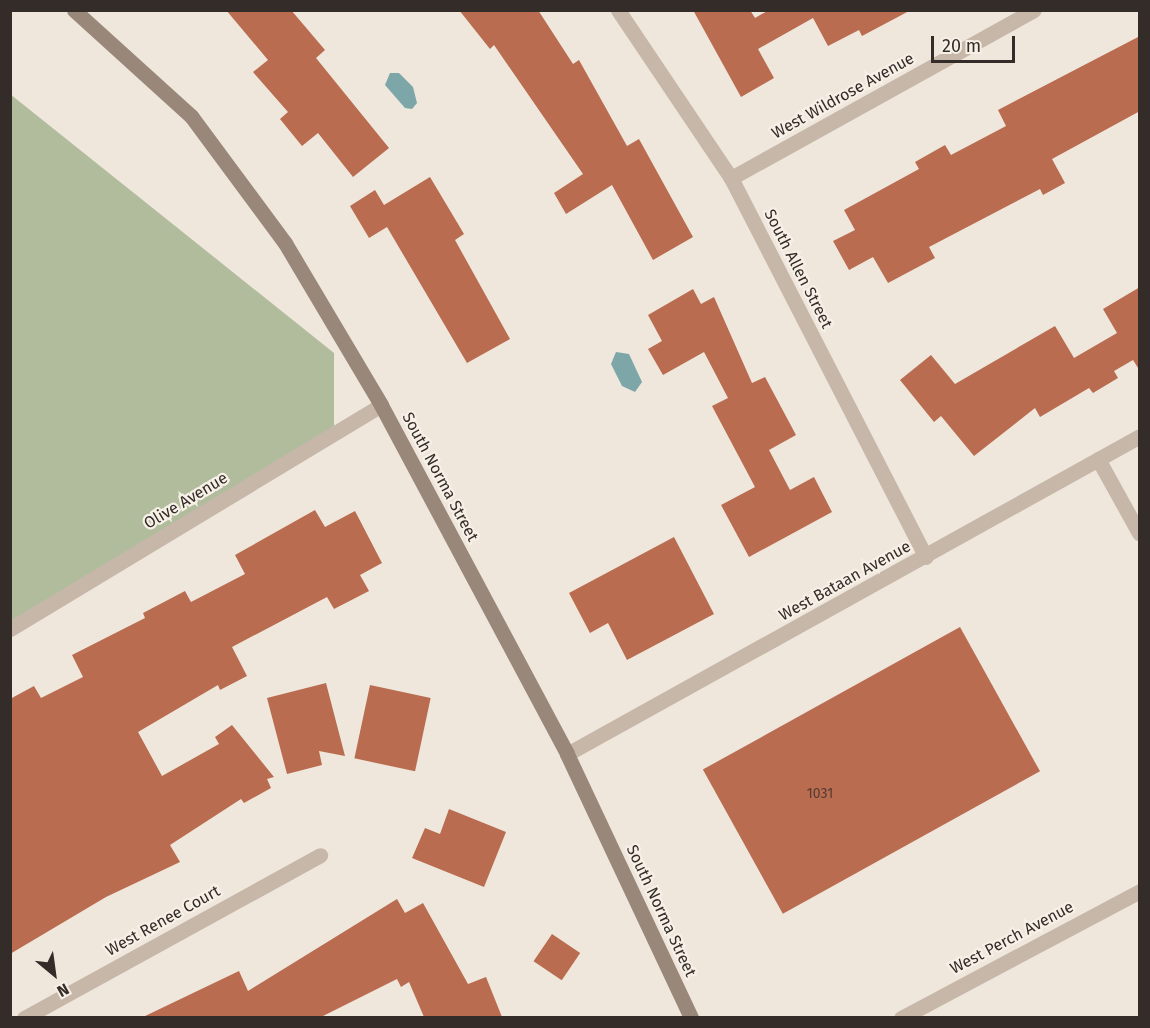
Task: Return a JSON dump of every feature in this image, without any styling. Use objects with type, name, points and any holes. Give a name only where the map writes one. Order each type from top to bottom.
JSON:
[{"type":"street","name":"South Norma Street","points":[[74,10],[191,116],[235,170],[285,243],[381,405],[567,754],[691,1017]]},
{"type":"street","name":"South Allen Street","points":[[618,10],[731,178],[926,557]]},
{"type":"street","name":"West Wildrose Avenue","points":[[731,178],[1034,10]]},
{"type":"street","name":"Olive Avenue","points":[[10,629],[381,405]]},
{"type":"street","name":"West Bataan Avenue","points":[[567,754],[926,557],[1140,436]]},
{"type":"street","points":[[1098,459],[1139,533]]},
{"type":"street","name":"West Renee Court","points":[[24,1017],[320,855]]},
{"type":"street","name":"West Perch Avenue","points":[[901,1017],[1140,891]]},
{"type":"green space","points":[[10,94],[334,353],[334,426],[10,631]]},
{"type":"water","points":[[390,73],[399,73],[413,87],[417,103],[412,109],[405,108],[385,85]]},
{"type":"water","points":[[616,352],[629,354],[642,382],[635,392],[622,386],[611,364]]},
{"type":"building","points":[[226,10],[291,10],[325,50],[316,58],[389,148],[353,177],[318,133],[302,146],[280,119],[288,112],[253,72],[268,60]]},
{"type":"building","points":[[459,10],[538,10],[573,64],[579,60],[627,146],[639,139],[693,237],[653,260],[612,185],[566,214],[554,193],[583,174],[494,45],[490,49]]},
{"type":"building","points":[[693,10],[750,10],[755,18],[769,10],[911,10],[862,36],[859,30],[828,46],[813,18],[758,49],[774,78],[741,97]]},
{"type":"building","points":[[1140,36],[1140,111],[1052,159],[1065,183],[1043,195],[1040,189],[929,247],[935,258],[888,283],[873,257],[849,270],[833,241],[855,230],[844,210],[919,169],[915,162],[945,145],[951,155],[1006,126],[998,110]]},
{"type":"building","points":[[430,177],[464,234],[455,240],[510,339],[467,363],[387,227],[369,238],[350,206],[375,190],[384,205]]},
{"type":"building","points":[[1140,287],[1140,371],[1133,360],[1114,371],[1118,378],[1093,393],[1089,388],[1040,417],[1035,408],[974,456],[941,416],[934,422],[900,380],[931,355],[955,384],[1055,326],[1074,358],[1117,333],[1103,309]]},
{"type":"building","points":[[693,289],[701,304],[714,297],[752,383],[765,377],[796,435],[769,450],[790,490],[814,477],[832,512],[749,557],[721,505],[755,487],[712,406],[728,398],[704,352],[663,375],[648,349],[662,341],[648,315]]},
{"type":"building","points":[[315,510],[325,527],[355,511],[382,563],[360,575],[369,591],[334,609],[327,597],[232,647],[247,676],[220,690],[218,685],[138,732],[162,776],[219,744],[215,737],[232,725],[274,777],[267,779],[271,788],[244,803],[241,799],[170,845],[180,862],[106,897],[10,954],[10,699],[34,686],[41,698],[83,677],[72,655],[145,618],[143,613],[185,591],[191,602],[245,574],[235,555]]},
{"type":"building","points":[[674,537],[714,614],[627,660],[608,623],[590,633],[569,593]]},
{"type":"building","points":[[960,627],[1040,771],[783,914],[703,770]]},
{"type":"building","points":[[326,683],[345,756],[319,751],[322,765],[287,774],[267,698]]},
{"type":"building","points":[[370,685],[431,698],[415,771],[354,758]]},
{"type":"building","points":[[449,809],[506,832],[484,887],[412,858],[425,828],[440,834]]},
{"type":"building","points":[[397,899],[405,913],[423,903],[468,984],[486,977],[502,1017],[424,1017],[409,982],[401,987],[397,979],[321,1017],[143,1017],[239,971],[248,991]]},
{"type":"building","points":[[552,934],[580,953],[562,980],[534,961]]}]
